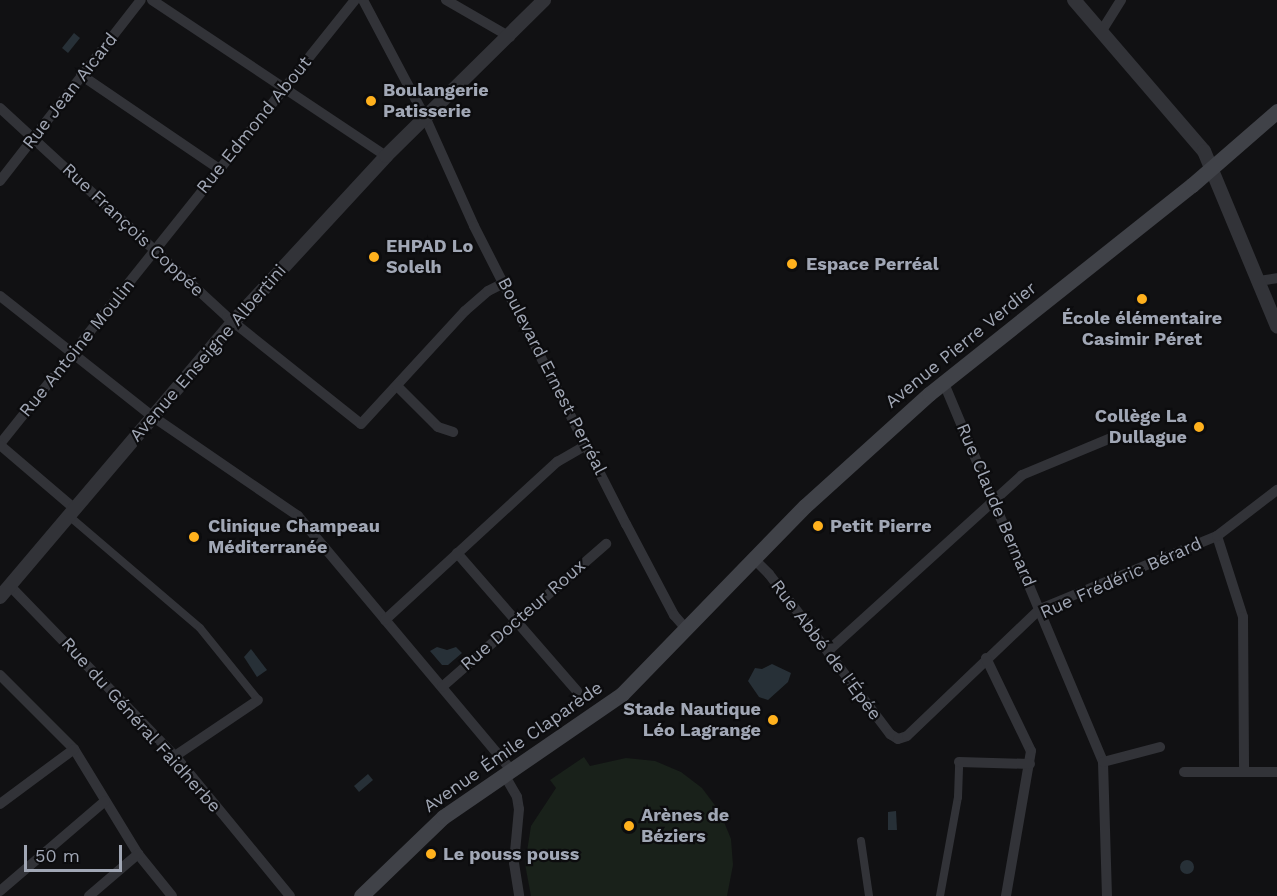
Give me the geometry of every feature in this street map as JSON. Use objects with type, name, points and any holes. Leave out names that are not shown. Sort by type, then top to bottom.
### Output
[{"type":"main road","name":"Avenue Pierre Verdier","points":[[686,629],[805,506],[943,381],[1274,118]]},
{"type":"main road","name":"Avenue Émile Claparède","points":[[361,896],[430,828],[622,694],[686,629]]},
{"type":"street","name":"Rue Jean Aicard","points":[[0,182],[141,0]]},
{"type":"street","points":[[152,0],[386,156]]},
{"type":"street","name":"Rue Edmond About","points":[[154,251],[218,168],[355,0]]},
{"type":"street","name":"Boulevard Ernest Perréal","points":[[363,0],[426,119],[474,226],[506,282],[674,615],[686,629]]},
{"type":"street","points":[[446,0],[510,37]]},
{"type":"street","name":"Avenue Enseigne Albertini","points":[[0,597],[232,322],[386,156],[510,37],[544,0]]},
{"type":"street","points":[[1074,0],[1204,151],[1277,326]]},
{"type":"street","points":[[1101,32],[1121,0]]},
{"type":"street","points":[[81,75],[218,168]]},
{"type":"street","name":"Rue François Coppée","points":[[0,108],[232,322],[361,424],[397,386]]},
{"type":"street","name":"Rue Antoine Moulin","points":[[0,445],[154,251]]},
{"type":"street","points":[[1259,281],[1277,278]]},
{"type":"street","points":[[453,432],[438,427],[397,386],[465,311],[488,291],[506,282]]},
{"type":"street","points":[[0,296],[152,416],[298,516],[442,687],[508,773],[519,809],[514,863],[519,896]]},
{"type":"street","name":"Rue Claude Bernard","points":[[943,381],[1103,762],[1107,896]]},
{"type":"street","points":[[828,651],[1022,475],[1111,438]]},
{"type":"street","points":[[0,445],[200,628],[258,700],[175,756]]},
{"type":"street","points":[[385,620],[563,458],[587,445]]},
{"type":"street","name":"Rue Frédéric Bérard","points":[[898,739],[907,736],[986,658],[1040,609],[1217,536],[1275,493]]},
{"type":"street","points":[[1217,536],[1243,616],[1244,772]]},
{"type":"street","name":"Rue Docteur Roux","points":[[442,687],[606,544]]},
{"type":"street","points":[[457,553],[577,691]]},
{"type":"street","name":"Rue Abbé de l'Épée","points":[[754,559],[828,651],[890,734],[898,739]]},
{"type":"street","name":"Rue du Général Faidherbe","points":[[10,586],[175,756],[290,896]]},
{"type":"street","points":[[986,658],[1031,751],[1006,896]]},
{"type":"street","points":[[0,675],[74,750],[138,854],[172,896]]},
{"type":"street","points":[[1103,762],[1160,747]]},
{"type":"street","points":[[0,804],[74,750]]},
{"type":"street","points":[[939,896],[958,796],[959,762],[1030,764]]},
{"type":"street","points":[[1184,772],[1277,772]]},
{"type":"street","points":[[1,894],[105,801]]},
{"type":"street","points":[[861,841],[869,896]]},
{"type":"street","points":[[89,896],[138,854]]},
{"type":"shaded area","points":[[74,33],[80,38],[68,53],[62,48]]},
{"type":"shaded area","points":[[437,647],[447,650],[456,647],[462,653],[448,665],[442,665],[430,651]]},
{"type":"shaded area","points":[[251,649],[267,670],[257,677],[244,657]]},
{"type":"shaded area","points":[[772,664],[791,673],[788,682],[768,700],[759,697],[748,681],[755,668],[762,669]]},
{"type":"shaded area","name":"Arènes de Béziers","points":[[584,757],[590,766],[626,758],[655,761],[681,772],[702,788],[720,812],[731,839],[733,865],[727,896],[531,896],[525,864],[531,826],[556,788],[550,780]]},
{"type":"shaded area","points":[[368,774],[373,780],[359,792],[354,786]]},
{"type":"shaded area","points":[[896,811],[897,830],[888,830],[888,812]]},
{"type":"shaded area","points":[[1187,860],[1192,862],[1194,867],[1192,872],[1187,874],[1182,872],[1180,867],[1182,862]]},
{"type":"place","name":"Boulangerie Patisserie","points":[[371,101]]},
{"type":"place","name":"EHPAD Lo Solelh","points":[[374,257]]},
{"type":"place","name":"Espace Perréal","points":[[792,264]]},
{"type":"place","name":"École élémentaire Casimir Péret","points":[[1142,299]]},
{"type":"place","name":"Collège La Dullague","points":[[1199,427]]},
{"type":"place","name":"Petit Pierre","points":[[818,526]]},
{"type":"place","name":"Clinique Champeau Méditerranée","points":[[194,537]]},
{"type":"place","name":"Stade Nautique Léo Lagrange","points":[[773,720]]},
{"type":"place","name":"Arènes de Béziers","points":[[629,826]]},
{"type":"place","name":"Le pouss pouss","points":[[431,854]]}]
